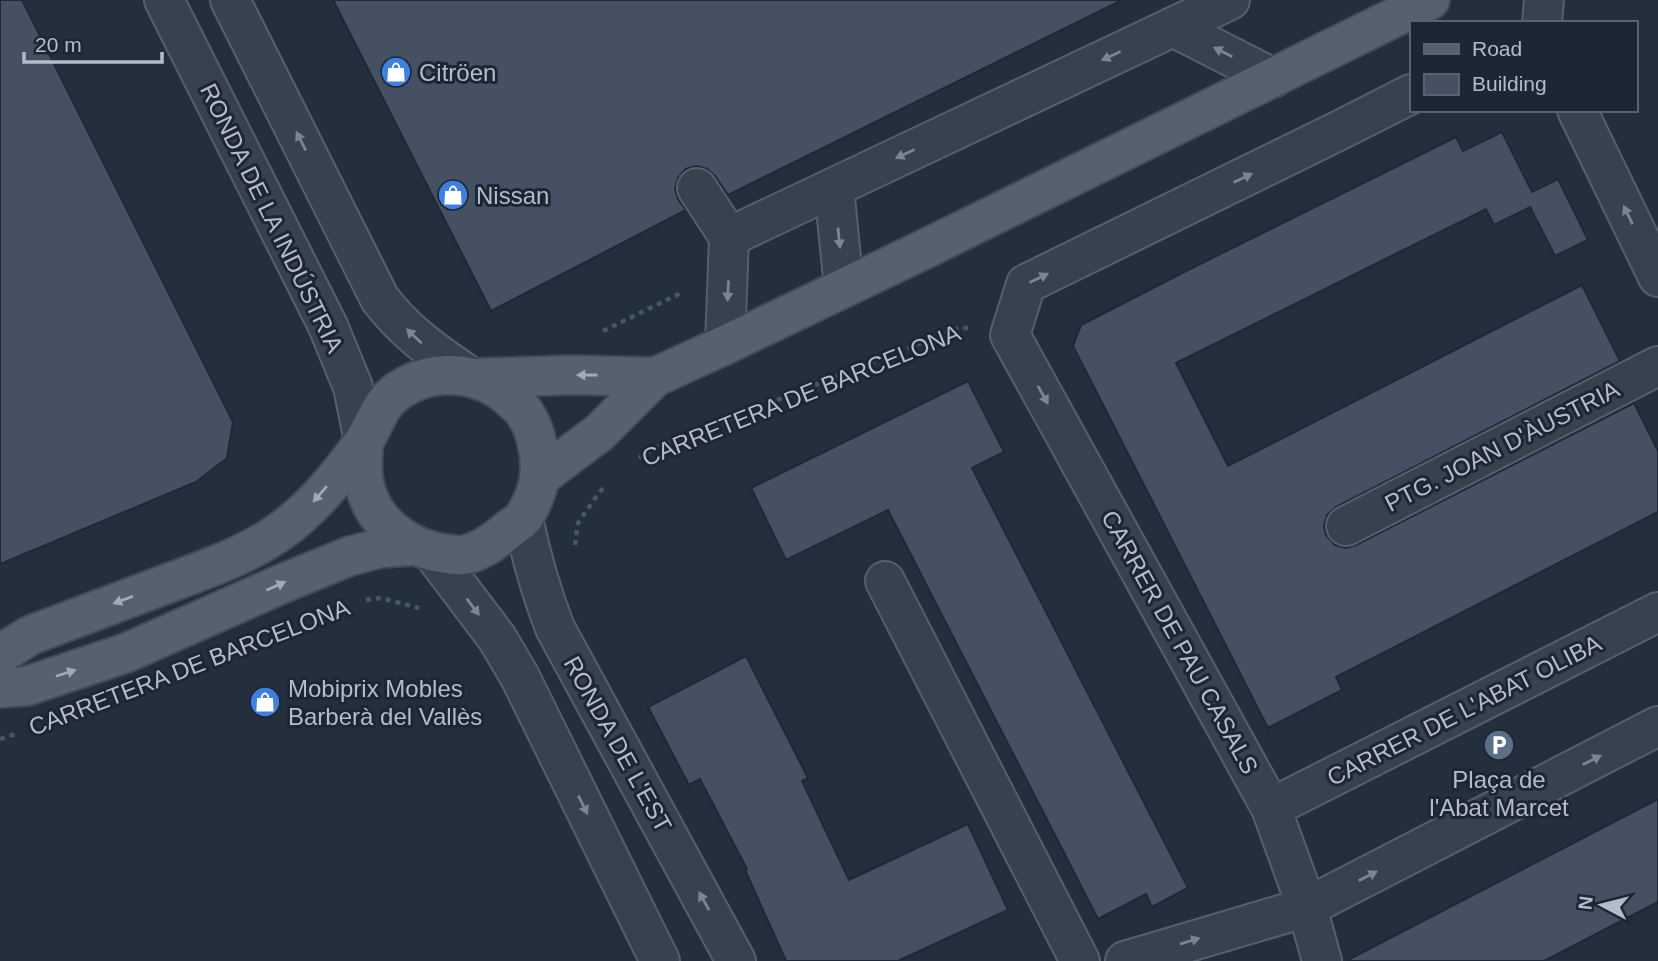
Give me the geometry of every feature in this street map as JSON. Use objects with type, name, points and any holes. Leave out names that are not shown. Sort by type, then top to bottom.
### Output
[{"type":"main road","name":"CARRETERA DE BARCELONA","points":[[539,478],[600,432],[655,377],[844,288],[1430,0]]},
{"type":"main road","points":[[0,654],[31,635],[239,556],[276,534],[307,510],[364,441],[379,410],[391,397],[420,379],[436,375],[472,377],[505,393],[524,412],[538,443],[539,478],[532,500],[523,518],[489,545],[462,555],[423,549],[381,548],[350,556],[126,653],[27,686],[0,688]]},
{"type":"main road","name":"CARRETERA DE BARCELONA","points":[[472,377],[655,377]]},
{"type":"main road","points":[[364,441],[362,470],[368,498],[378,517],[396,533],[423,549]]},
{"type":"street","name":"RONDA DE LA INDÚSTRIA","points":[[164,0],[338,348],[353,387],[364,441]]},
{"type":"street","points":[[230,0],[380,299],[394,318],[425,346],[472,377]]},
{"type":"street","points":[[729,237],[1230,0]]},
{"type":"street","points":[[1542,21],[1544,0]]},
{"type":"street","points":[[1173,27],[1273,78]]},
{"type":"street","points":[[1010,335],[1026,284],[1410,95]]},
{"type":"street","points":[[1578,112],[1658,277]]},
{"type":"street","points":[[698,188],[729,237],[725,345]]},
{"type":"street","points":[[834,188],[844,288]]},
{"type":"street","name":"CARRER DE PAU CASALS","points":[[1010,335],[1271,808],[1307,907],[1322,961]]},
{"type":"street","name":"PTG. JOAN D'ÀUSTRIA","points":[[1346,526],[1658,366]]},
{"type":"street","name":"RONDA DE L'EST","points":[[523,518],[541,591],[555,628],[736,961]]},
{"type":"street","points":[[423,549],[497,638],[520,677],[660,961]]},
{"type":"street","points":[[885,581],[1080,961]]},
{"type":"street","name":"CARRER DE L'ABAT OLIBA","points":[[1271,808],[1658,612]]},
{"type":"street","points":[[1125,961],[1307,907],[1658,726]]},
{"type":"path","points":[[600,332],[690,289]]},
{"type":"path","name":"CARRETERA DE BARCELONA","points":[[636,459],[652,450],[959,328],[984,327],[1010,335]]},
{"type":"path","name":"CARRETERA DE BARCELONA","points":[[575,547],[578,523],[613,477]]},
{"type":"path","name":"CARRETERA DE BARCELONA","points":[[357,601],[381,598],[422,608]]},
{"type":"path","name":"CARRETERA DE BARCELONA","points":[[0,739],[25,730]]},
{"type":"building","points":[[0,0],[22,0],[233,422],[227,458],[196,482],[0,564]]},
{"type":"building","points":[[333,0],[1122,0],[728,195],[707,169],[696,166],[686,169],[678,178],[675,189],[686,210],[491,311]]},
{"type":"building","points":[[1502,132],[1532,192],[1558,179],[1588,240],[1555,256],[1530,207],[1494,225],[1486,209],[1176,363],[1228,466],[1582,285],[1620,361],[1336,507],[1327,515],[1324,526],[1326,535],[1335,545],[1346,548],[1356,545],[1634,403],[1658,451],[1658,512],[1336,677],[1342,690],[1268,728],[1073,346],[1081,325],[1456,137],[1463,151]]},
{"type":"building","points":[[968,381],[1004,452],[972,468],[1188,888],[1152,907],[1146,894],[1098,919],[888,510],[786,560],[751,488]]},
{"type":"building","points":[[746,656],[808,778],[802,781],[849,880],[968,824],[1008,910],[898,961],[786,961],[745,870],[747,869],[700,779],[689,785],[648,707]]},
{"type":"building","points":[[1658,799],[1658,902],[1544,961],[1346,961]]},
{"type":"place","name":"Citröen","points":[[396,72]]},
{"type":"place","name":"Nissan","points":[[453,195]]},
{"type":"place","name":"Mobiprix Mobles Barberà del Vallès","points":[[265,702]]},
{"type":"place","name":"Plaça de l'Abat Marcet","points":[[1499,745]]}]
